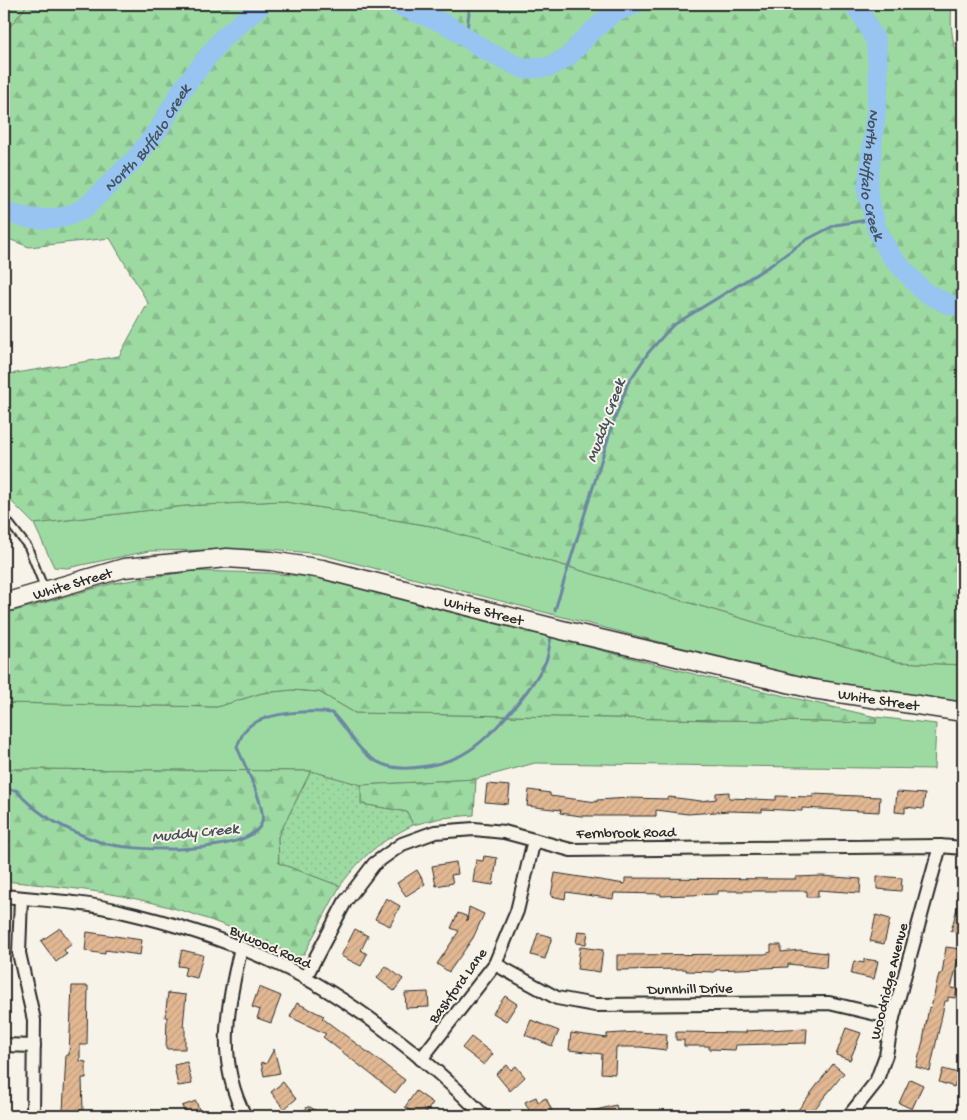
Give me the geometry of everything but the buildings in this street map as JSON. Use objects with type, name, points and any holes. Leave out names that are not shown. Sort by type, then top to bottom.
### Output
[{"type":"street","name":"White Street","points":[[4,603],[124,568],[227,558],[271,561],[322,569],[562,630],[813,689],[963,712]]},
{"type":"street","name":"Fernbrook Road","points":[[305,978],[345,902],[374,864],[402,844],[435,832],[474,829],[504,832],[571,850],[940,846],[963,848]]},
{"type":"street","name":"Bashford Lane","points":[[421,1059],[495,964],[518,911],[534,840]]},
{"type":"street","name":"Woodridge Avenue","points":[[849,1116],[876,1082],[886,1055],[893,1018],[940,846]]},
{"type":"street","name":"Bywood Road","points":[[4,896],[122,911],[241,948],[305,978],[333,994],[421,1059],[461,1093],[484,1116]]},
{"type":"street","points":[[21,898],[19,953],[34,1020],[33,1116]]},
{"type":"street","points":[[241,948],[230,996],[228,1068],[234,1094],[246,1116]]},
{"type":"street","name":"Dunnhill Drive","points":[[495,964],[557,998],[595,1005],[829,1003],[893,1018]]},
{"type":"street","points":[[4,1045],[34,1046]]},
{"type":"lane","points":[[4,516],[28,547],[45,591]]},
{"type":"green space","points":[[4,4],[28,4],[4,34]]},
{"type":"green space","points":[[28,4],[952,4],[952,35],[956,50],[963,63],[963,665],[899,662],[771,627],[431,526],[280,501],[185,506],[34,524],[4,494],[4,375],[119,356],[148,303],[110,238],[29,247],[4,237],[4,34]]},
{"type":"green space","points":[[280,501],[431,526],[771,627],[899,662],[963,665],[963,707],[834,687],[319,554],[271,549],[149,551],[67,568],[54,567],[34,524],[185,506]]},
{"type":"green space","points":[[192,571],[269,573],[318,578],[733,684],[876,717],[876,723],[355,713],[319,692],[292,690],[262,693],[217,707],[4,703],[4,614],[114,583]]},
{"type":"green space","points":[[292,690],[319,692],[355,713],[876,723],[876,717],[936,724],[934,769],[535,763],[476,779],[361,785],[311,771],[4,769],[4,703],[217,707],[262,693]]},
{"type":"green space","points":[[4,769],[311,771],[278,837],[279,863],[340,886],[304,954],[296,957],[262,941],[193,914],[139,899],[101,892],[4,881]]},
{"type":"green space","points":[[311,771],[361,785],[361,804],[407,812],[413,825],[372,850],[340,886],[279,863],[278,837]]},
{"type":"green space","points":[[476,779],[474,815],[441,818],[413,825],[407,812],[361,804],[361,785]]},
{"type":"waterway","name":"North Buffalo Creek","points":[[4,211],[24,217],[45,219],[65,216],[85,208],[137,157],[160,127],[181,91],[221,40],[262,4]]},
{"type":"waterway","name":"North Buffalo Creek","points":[[395,4],[448,25],[483,49],[524,69],[549,67],[568,57],[588,35],[613,13],[636,4]]},
{"type":"waterway","points":[[466,38],[470,4]]},
{"type":"waterway","name":"North Buffalo Creek","points":[[853,4],[862,15],[876,42],[879,84],[867,191],[877,230],[891,256],[924,292],[948,304],[963,307]]},
{"type":"waterway","name":"Muddy Creek","points":[[555,610],[611,429],[628,383],[648,353],[672,326],[771,265],[806,240],[835,225],[874,219]]},
{"type":"waterway","name":"Muddy Creek","points":[[4,790],[16,790],[34,808],[54,822],[100,842],[136,848],[161,849],[214,846],[236,841],[253,833],[262,822],[258,796],[237,747],[239,740],[252,724],[280,714],[332,713],[360,748],[373,760],[382,764],[392,767],[415,768],[451,760],[480,743],[512,710],[545,663],[551,637]]}]
